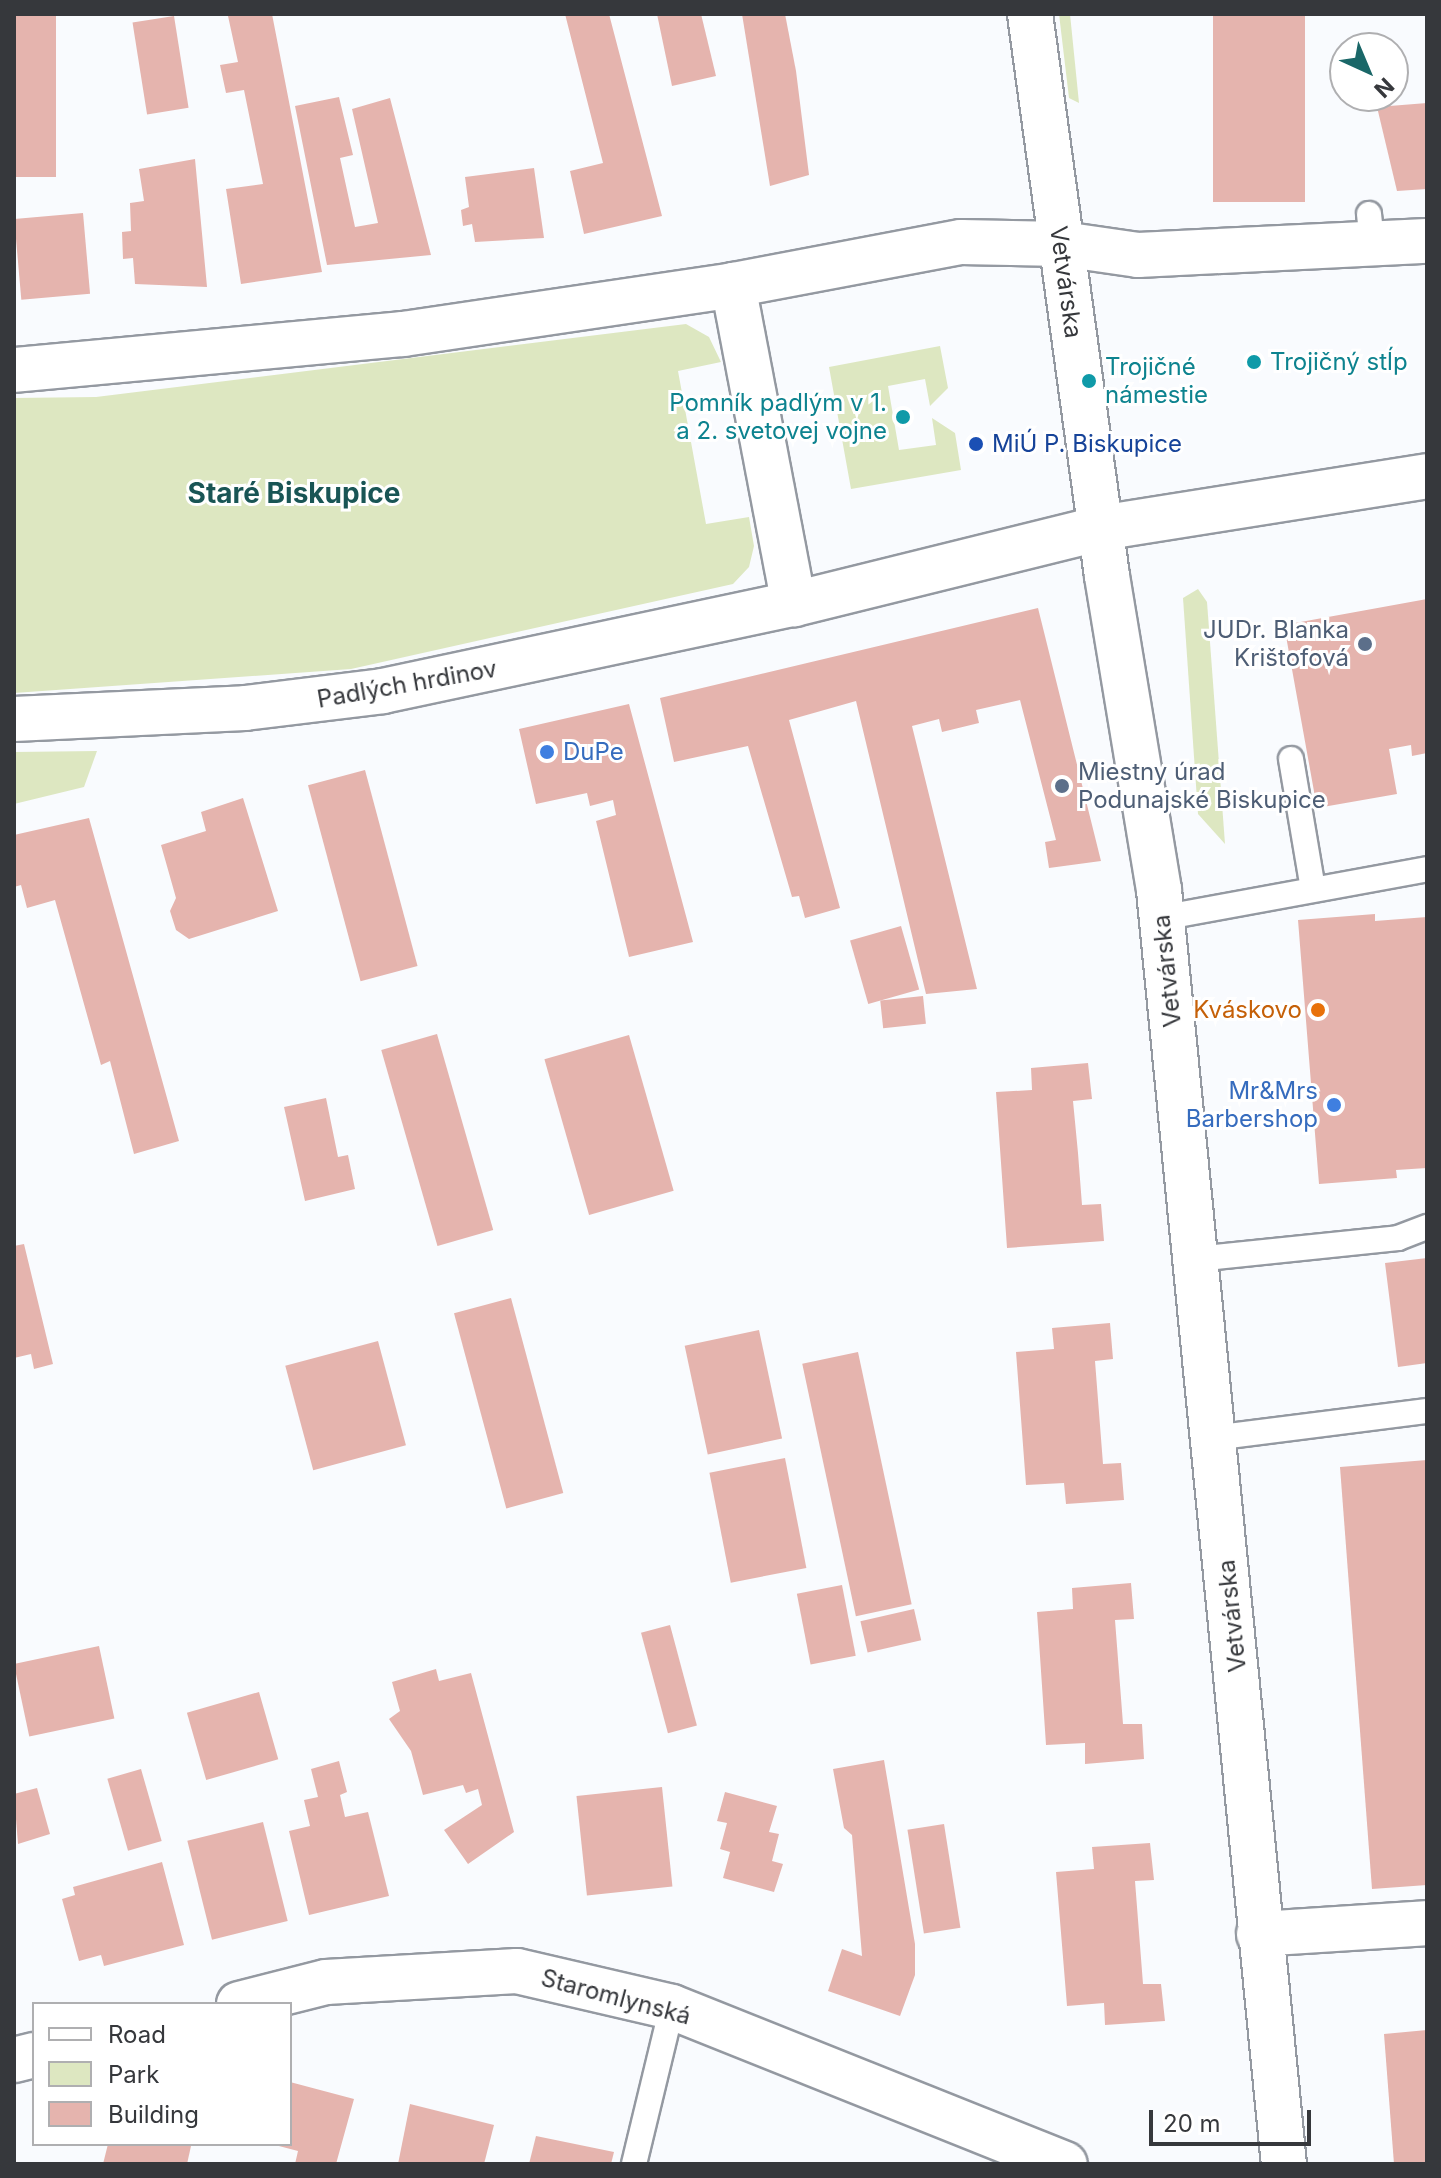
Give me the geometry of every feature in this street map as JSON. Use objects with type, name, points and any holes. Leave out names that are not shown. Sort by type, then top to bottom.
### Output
[{"type":"street","name":"Vetvárska","points":[[1030,14],[1100,528],[1161,918],[1284,2164]]},
{"type":"street","points":[[14,370],[403,334],[733,285],[961,242],[1062,244],[1138,255],[1370,228],[1427,241]]},
{"type":"street","points":[[733,285],[794,604],[1100,528],[1427,476]]},
{"type":"street","name":"Padlých hrdinov","points":[[14,719],[245,708],[383,691],[794,604]]},
{"type":"street","points":[[1259,1934],[1427,1923]]},
{"type":"street","name":"Staromlynská","points":[[247,2002],[326,1982],[517,1971],[672,2007],[1065,2164]]},
{"type":"lane","points":[[1291,759],[1313,889]]},
{"type":"lane","points":[[1161,918],[1427,869]]},
{"type":"lane","points":[[1196,1259],[1398,1238],[1427,1227]]},
{"type":"lane","points":[[1213,1438],[1427,1411]]},
{"type":"lane","points":[[634,2164],[672,2007]]},
{"type":"green space","points":[[1059,14],[1070,14],[1079,103],[1069,98]]},
{"type":"green space","points":[[686,324],[709,337],[721,362],[678,371],[706,524],[749,517],[754,546],[749,567],[733,584],[351,669],[14,693],[14,398],[96,397]]},
{"type":"green space","points":[[940,346],[948,388],[930,406],[925,379],[888,386],[899,450],[936,445],[932,418],[955,433],[961,470],[851,489],[829,367]]},
{"type":"green space","points":[[1198,589],[1207,602],[1225,844],[1198,814],[1183,598]]},
{"type":"green space","points":[[97,751],[84,787],[14,804],[14,752]]},
{"type":"building","points":[[14,14],[56,14],[56,177],[14,177]]},
{"type":"building","points":[[272,14],[322,272],[241,284],[226,189],[263,184],[244,90],[226,93],[220,65],[238,62],[228,16]]},
{"type":"building","points":[[565,14],[609,14],[662,216],[584,234],[570,171],[603,163]]},
{"type":"building","points":[[657,14],[701,14],[716,76],[672,86]]},
{"type":"building","points":[[742,14],[785,14],[796,71],[809,175],[770,186]]},
{"type":"building","points":[[1213,14],[1305,14],[1305,202],[1213,202]]},
{"type":"building","points":[[174,16],[189,108],[147,114],[133,23]]},
{"type":"building","points":[[339,97],[353,155],[340,158],[355,227],[378,223],[352,109],[390,98],[431,255],[327,265],[295,106]]},
{"type":"building","points":[[1427,103],[1427,189],[1397,191],[1378,112],[1409,112],[1409,104]]},
{"type":"building","points":[[195,159],[207,287],[135,284],[133,258],[123,259],[122,232],[131,231],[130,203],[144,201],[139,169]]},
{"type":"building","points":[[534,168],[544,238],[475,242],[472,224],[463,226],[461,210],[469,207],[465,177]]},
{"type":"building","points":[[83,213],[90,294],[21,300],[14,219]]},
{"type":"building","points":[[1427,599],[1427,753],[1412,756],[1411,745],[1389,749],[1397,794],[1317,808],[1284,625]]},
{"type":"building","points":[[1038,608],[1101,861],[1049,868],[1045,842],[1056,840],[1020,700],[976,710],[979,723],[942,732],[939,719],[912,726],[977,989],[926,994],[856,701],[789,720],[840,908],[805,918],[799,896],[792,897],[748,746],[674,762],[660,698]]},
{"type":"building","points":[[629,704],[693,942],[629,957],[596,821],[616,815],[613,800],[590,806],[587,793],[536,804],[519,729]]},
{"type":"building","points":[[365,770],[418,966],[361,981],[308,785]]},
{"type":"building","points":[[243,798],[278,911],[189,939],[176,930],[170,911],[176,898],[161,845],[206,831],[201,812]]},
{"type":"building","points":[[89,818],[179,1141],[134,1154],[110,1061],[101,1065],[55,900],[27,908],[21,885],[14,887],[14,835]]},
{"type":"building","points":[[1375,914],[1375,921],[1427,917],[1427,1168],[1396,1170],[1397,1178],[1319,1184],[1298,920]]},
{"type":"building","points":[[901,926],[919,989],[868,1004],[850,941]]},
{"type":"building","points":[[923,996],[926,1024],[883,1028],[880,1000]]},
{"type":"building","points":[[437,1034],[493,1230],[437,1246],[381,1050]]},
{"type":"building","points":[[629,1035],[674,1191],[589,1215],[544,1059]]},
{"type":"building","points":[[1088,1063],[1092,1099],[1073,1101],[1082,1205],[1101,1204],[1104,1241],[1007,1248],[996,1092],[1032,1090],[1031,1068]]},
{"type":"building","points":[[326,1098],[338,1157],[348,1155],[355,1189],[305,1201],[284,1107]]},
{"type":"building","points":[[24,1244],[53,1364],[34,1369],[31,1354],[14,1358],[14,1246]]},
{"type":"building","points":[[1427,1258],[1427,1363],[1398,1367],[1385,1263]]},
{"type":"building","points":[[511,1298],[563,1493],[506,1508],[454,1313]]},
{"type":"building","points":[[1110,1323],[1113,1359],[1095,1361],[1103,1464],[1121,1463],[1124,1500],[1066,1504],[1064,1483],[1026,1485],[1016,1352],[1054,1349],[1052,1328]]},
{"type":"building","points":[[759,1330],[782,1439],[708,1454],[685,1346]]},
{"type":"building","points":[[378,1341],[406,1445],[313,1470],[285,1366]]},
{"type":"building","points":[[858,1352],[912,1604],[856,1616],[802,1364]]},
{"type":"building","points":[[785,1458],[806,1568],[731,1583],[709,1473]]},
{"type":"building","points":[[1427,1460],[1427,1885],[1372,1889],[1340,1467]]},
{"type":"building","points":[[1131,1583],[1134,1619],[1115,1620],[1123,1724],[1142,1724],[1144,1759],[1085,1764],[1085,1743],[1046,1745],[1037,1612],[1073,1609],[1072,1588]]},
{"type":"building","points":[[842,1585],[856,1656],[811,1664],[797,1594]]},
{"type":"building","points":[[914,1609],[921,1640],[868,1653],[860,1621]]},
{"type":"building","points":[[670,1625],[697,1725],[668,1733],[641,1633]]},
{"type":"building","points":[[99,1646],[114,1718],[29,1736],[14,1664]]},
{"type":"building","points":[[436,1669],[439,1681],[471,1673],[514,1832],[468,1864],[444,1830],[482,1805],[478,1789],[466,1793],[463,1785],[423,1795],[411,1751],[389,1719],[400,1711],[392,1682]]},
{"type":"building","points":[[259,1692],[278,1759],[206,1780],[187,1713]]},
{"type":"building","points":[[884,1760],[915,1944],[915,1975],[900,2016],[828,1991],[842,1949],[862,1956],[852,1835],[844,1828],[833,1769]]},
{"type":"building","points":[[339,1761],[347,1792],[340,1795],[345,1817],[368,1812],[389,1896],[309,1915],[289,1831],[310,1826],[304,1800],[318,1797],[311,1769]]},
{"type":"building","points":[[141,1769],[162,1841],[128,1851],[107,1779]]},
{"type":"building","points":[[662,1787],[672,1886],[587,1895],[576,1796]]},
{"type":"building","points":[[37,1788],[50,1834],[18,1844],[14,1794]]},
{"type":"building","points":[[725,1792],[777,1806],[769,1832],[779,1834],[772,1861],[783,1864],[774,1892],[723,1878],[730,1852],[720,1849],[727,1823],[717,1821]]},
{"type":"building","points":[[263,1822],[288,1921],[212,1940],[187,1841]]},
{"type":"building","points":[[944,1824],[960,1928],[924,1933],[907,1830]]},
{"type":"building","points":[[1150,1843],[1154,1880],[1135,1881],[1143,1984],[1161,1984],[1165,2021],[1105,2025],[1104,2003],[1067,2006],[1056,1872],[1094,1869],[1092,1847]]},
{"type":"building","points":[[162,1862],[184,1945],[104,1966],[101,1955],[79,1961],[62,1899],[75,1895],[73,1887]]},
{"type":"building","points":[[1427,2030],[1427,2164],[1394,2164],[1384,2034]]},
{"type":"building","points":[[292,2083],[354,2099],[336,2164],[295,2164],[298,2151],[279,2146],[292,2146]]},
{"type":"building","points":[[410,2104],[494,2125],[484,2164],[398,2164]]},
{"type":"building","points":[[536,2136],[614,2152],[611,2164],[529,2164]]},
{"type":"building","points":[[108,2146],[191,2146],[187,2164],[103,2164]]},
{"type":"place","name":"Trojičný stĺp","points":[[1254,362]]},
{"type":"place","name":"Trojičné námestie","points":[[1089,381]]},
{"type":"place","name":"Pomník padlým v 1. a 2. svetovej vojne","points":[[903,417]]},
{"type":"place","name":"MiÚ P. Biskupice","points":[[976,444]]},
{"type":"place","name":"JUDr. Blanka Krištofová","points":[[1365,644]]},
{"type":"place","name":"DuPe","points":[[547,752]]},
{"type":"place","name":"Miestny úrad Podunajské Biskupice","points":[[1062,786]]},
{"type":"place","name":"Kváskovo","points":[[1318,1010]]},
{"type":"place","name":"Mr&Mrs Barbershop","points":[[1334,1105]]},
{"type":"district","name":"Staré Biskupice","points":[[294,493]]}]
